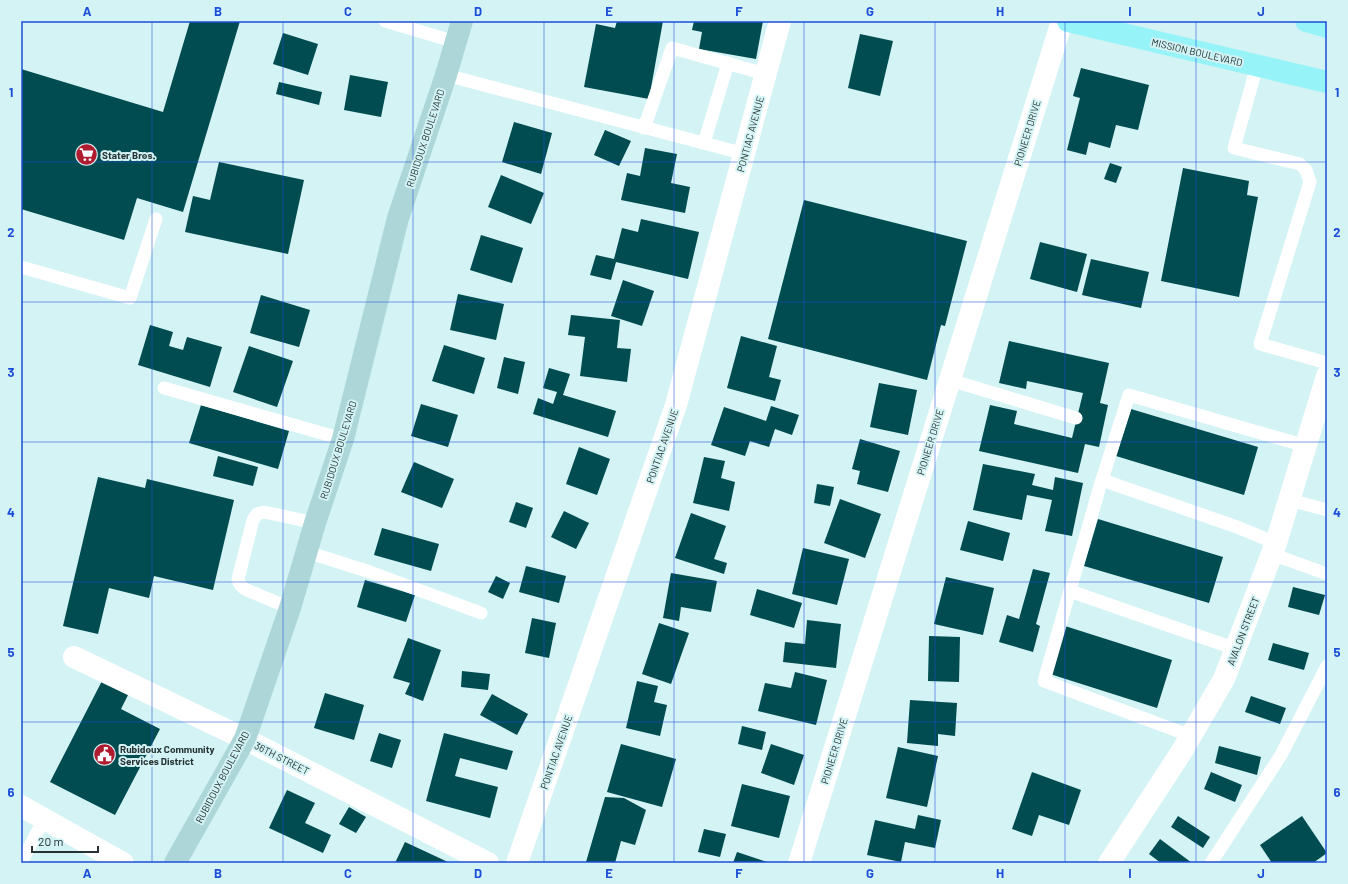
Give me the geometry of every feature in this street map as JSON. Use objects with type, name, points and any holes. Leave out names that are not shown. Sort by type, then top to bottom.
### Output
[{"type":"main road","name":"RUBIDOUX BOULEVARD","points":[[175,863],[245,739],[290,608],[343,439],[398,218],[446,75],[462,21]]},
{"type":"main road","name":"MISSION BOULEVARD","points":[[1068,21],[1327,82]]},
{"type":"main road","points":[[1306,21],[1327,27]]},
{"type":"street","name":"PONTIAC AVENUE","points":[[518,863],[676,405],[780,21]]},
{"type":"street","name":"PIONEER DRIVE","points":[[799,863],[1062,21]]},
{"type":"street","name":"AVALON STREET","points":[[1109,863],[1191,736],[1224,678],[1274,548],[1327,376]]},
{"type":"street","name":"36TH STREET","points":[[74,657],[245,739],[488,863]]},
{"type":"street","points":[[21,806],[124,863]]},
{"type":"lane","points":[[385,21],[456,42]]},
{"type":"lane","points":[[644,128],[672,48],[766,74]]},
{"type":"lane","points":[[704,143],[728,63]]},
{"type":"lane","points":[[1257,66],[1234,148],[1300,164],[1306,170],[1310,182],[1260,344],[1327,363]]},
{"type":"lane","points":[[446,75],[745,154]]},
{"type":"lane","points":[[21,267],[130,298],[156,219]]},
{"type":"lane","points":[[950,380],[1076,418]]},
{"type":"lane","points":[[164,388],[343,439]]},
{"type":"lane","points":[[1191,736],[1044,680],[1102,480],[1129,396],[1306,446]]},
{"type":"lane","points":[[1102,480],[1237,527],[1274,548],[1327,574]]},
{"type":"lane","points":[[1290,500],[1327,510]]},
{"type":"lane","points":[[290,608],[242,588],[239,583],[238,578],[253,520],[257,514],[264,512],[316,523]]},
{"type":"lane","points":[[307,552],[370,572],[481,613]]},
{"type":"lane","points":[[1070,591],[1236,649]]},
{"type":"lane","points":[[1211,863],[1281,755],[1327,666]]},
{"type":"lane","points":[[21,863],[44,819]]},
{"type":"building","name":"Stater Bros.","points":[[190,21],[240,21],[183,212],[137,198],[124,240],[21,209],[21,69],[163,112]]},
{"type":"building","points":[[617,21],[663,21],[649,99],[584,87],[596,24],[615,28]]},
{"type":"building","points":[[694,21],[763,21],[756,59],[699,49],[702,32],[692,30]]},
{"type":"building","points":[[283,33],[318,44],[308,75],[273,64]]},
{"type":"building","points":[[860,34],[893,41],[880,96],[848,88]]},
{"type":"building","points":[[1081,68],[1149,85],[1138,130],[1116,125],[1110,148],[1089,142],[1086,155],[1067,150],[1080,98],[1073,96]]},
{"type":"building","points":[[350,75],[388,82],[381,117],[344,110]]},
{"type":"building","points":[[279,82],[322,92],[319,105],[276,94]]},
{"type":"building","points":[[514,122],[552,133],[541,174],[502,162]]},
{"type":"building","points":[[605,130],[631,141],[619,166],[594,155]]},
{"type":"building","points":[[645,148],[677,154],[671,183],[690,187],[685,213],[621,200],[627,173],[640,176]]},
{"type":"building","points":[[219,162],[304,180],[288,254],[185,232],[193,196],[210,200]]},
{"type":"building","points":[[1110,163],[1122,167],[1116,183],[1104,179]]},
{"type":"building","points":[[1183,168],[1249,181],[1247,195],[1258,197],[1239,297],[1161,281]]},
{"type":"building","points":[[501,175],[544,193],[531,224],[488,207]]},
{"type":"building","points":[[804,200],[967,241],[945,326],[941,325],[927,380],[768,339]]},
{"type":"building","points":[[641,219],[699,232],[688,279],[616,262],[611,280],[590,275],[596,255],[614,259],[622,228],[638,232]]},
{"type":"building","points":[[481,235],[523,248],[512,283],[470,270]]},
{"type":"building","points":[[1040,242],[1087,254],[1077,292],[1030,279]]},
{"type":"building","points":[[1091,259],[1149,272],[1141,308],[1082,295]]},
{"type":"building","points":[[623,280],[654,291],[642,326],[611,316]]},
{"type":"building","points":[[458,294],[504,304],[496,340],[450,330]]},
{"type":"building","points":[[261,295],[310,310],[299,347],[250,333]]},
{"type":"building","points":[[571,315],[620,320],[617,348],[631,349],[627,382],[580,376],[585,337],[568,335]]},
{"type":"building","points":[[150,325],[173,332],[169,346],[183,350],[187,337],[222,347],[210,387],[138,365]]},
{"type":"building","points":[[741,336],[777,346],[769,377],[781,380],[775,401],[727,388]]},
{"type":"building","points":[[1009,341],[1109,363],[1100,403],[1108,405],[1099,447],[1085,444],[1078,473],[979,451],[990,405],[1017,411],[1014,424],[1072,438],[1083,393],[1027,381],[1026,389],[999,383]]},
{"type":"building","points":[[444,345],[485,358],[474,394],[432,381]]},
{"type":"building","points":[[249,346],[293,361],[277,407],[233,392]]},
{"type":"building","points":[[504,357],[525,362],[518,394],[497,388]]},
{"type":"building","points":[[549,368],[570,374],[563,395],[616,411],[608,437],[533,414],[538,398],[553,404],[557,392],[543,388]]},
{"type":"building","points":[[879,383],[917,390],[908,435],[870,427]]},
{"type":"building","points":[[421,404],[458,415],[448,447],[411,436]]},
{"type":"building","points":[[201,405],[289,431],[278,469],[189,443]]},
{"type":"building","points":[[771,406],[799,415],[792,435],[775,429],[769,447],[750,441],[745,456],[711,445],[724,407],[766,421]]},
{"type":"building","points":[[1131,409],[1258,447],[1244,495],[1116,456]]},
{"type":"building","points":[[860,439],[900,451],[888,492],[857,484],[860,471],[852,469]]},
{"type":"building","points":[[579,447],[610,459],[597,495],[566,484]]},
{"type":"building","points":[[218,456],[258,467],[253,486],[213,476]]},
{"type":"building","points":[[704,457],[725,461],[721,478],[735,482],[729,511],[693,503]]},
{"type":"building","points":[[414,462],[454,479],[442,508],[401,492]]},
{"type":"building","points":[[983,464],[1035,474],[1032,485],[1053,490],[1055,477],[1083,483],[1072,536],[1045,531],[1052,500],[1027,495],[1022,520],[973,510]]},
{"type":"building","points":[[98,477],[145,488],[147,479],[234,500],[213,590],[154,576],[149,598],[109,588],[98,634],[63,626]]},
{"type":"building","points":[[817,484],[834,487],[830,506],[814,503]]},
{"type":"building","points":[[840,499],[881,514],[865,558],[824,543]]},
{"type":"building","points":[[516,502],[533,508],[526,528],[509,522]]},
{"type":"building","points":[[564,511],[589,523],[576,549],[551,537]]},
{"type":"building","points":[[691,513],[726,526],[714,559],[727,563],[724,574],[675,558]]},
{"type":"building","points":[[1098,519],[1223,557],[1209,603],[1084,566]]},
{"type":"building","points":[[968,521],[1010,533],[1003,561],[960,550]]},
{"type":"building","points":[[382,528],[439,544],[431,571],[374,555]]},
{"type":"building","points":[[803,548],[849,559],[837,605],[792,594]]},
{"type":"building","points":[[526,566],[566,576],[559,603],[519,592]]},
{"type":"building","points":[[1033,569],[1050,573],[1036,624],[1040,626],[1033,652],[999,642],[1007,615],[1019,619]]},
{"type":"building","points":[[671,573],[717,581],[711,612],[681,607],[679,621],[663,618]]},
{"type":"building","points":[[496,576],[510,583],[503,599],[488,592]]},
{"type":"building","points":[[946,577],[994,588],[983,635],[934,624]]},
{"type":"building","points":[[365,580],[415,595],[406,622],[357,607]]},
{"type":"building","points":[[1293,587],[1325,595],[1319,615],[1288,607]]},
{"type":"building","points":[[757,589],[802,603],[794,628],[750,615]]},
{"type":"building","points":[[532,618],[556,623],[549,658],[525,653]]},
{"type":"building","points":[[807,620],[841,624],[836,668],[783,662],[785,642],[805,644]]},
{"type":"building","points":[[659,623],[689,633],[671,684],[642,674]]},
{"type":"building","points":[[1065,626],[1172,660],[1157,708],[1050,674]]},
{"type":"building","points":[[929,636],[960,637],[959,682],[928,681]]},
{"type":"building","points":[[408,638],[441,650],[423,701],[405,694],[410,683],[393,678]]},
{"type":"building","points":[[1273,643],[1309,653],[1304,670],[1268,660]]},
{"type":"building","points":[[462,671],[490,674],[488,690],[461,687]]},
{"type":"building","points":[[795,672],[827,680],[816,725],[758,711],[765,683],[791,688]]},
{"type":"building","name":"Rubidoux Community Services District","points":[[103,679],[129,693],[121,709],[160,729],[115,815],[50,782]]},
{"type":"building","points":[[637,681],[658,686],[654,702],[667,705],[660,736],[626,728]]},
{"type":"building","points":[[325,693],[364,705],[354,740],[314,728]]},
{"type":"building","points":[[492,694],[528,714],[517,735],[480,715]]},
{"type":"building","points":[[1251,696],[1286,708],[1280,724],[1245,712]]},
{"type":"building","points":[[910,700],[957,703],[955,736],[938,734],[938,746],[907,743]]},
{"type":"building","points":[[742,726],[766,732],[762,750],[738,744]]},
{"type":"building","points":[[379,733],[401,740],[392,768],[370,761]]},
{"type":"building","points":[[444,733],[513,751],[507,770],[460,758],[455,776],[498,787],[490,818],[426,801]]},
{"type":"building","points":[[621,744],[676,759],[662,807],[607,792]]},
{"type":"building","points":[[771,744],[804,755],[794,785],[761,773]]},
{"type":"building","points":[[1219,746],[1261,757],[1257,775],[1215,763]]},
{"type":"building","points":[[898,747],[938,756],[927,807],[886,798]]},
{"type":"building","points":[[1032,772],[1081,790],[1069,825],[1039,815],[1032,836],[1012,829]]},
{"type":"building","points":[[1211,772],[1242,785],[1235,802],[1204,789]]},
{"type":"building","points":[[742,784],[790,796],[779,838],[731,826]]},
{"type":"building","points":[[287,790],[315,803],[305,823],[331,835],[323,853],[269,828]]},
{"type":"building","points":[[605,797],[624,798],[646,810],[635,845],[621,841],[615,863],[586,862]]},
{"type":"building","points":[[349,807],[366,817],[356,833],[339,824]]},
{"type":"building","points":[[918,815],[941,820],[935,848],[905,842],[901,862],[867,855],[875,820],[915,829]]},
{"type":"building","points":[[1178,816],[1210,837],[1203,848],[1171,827]]},
{"type":"building","points":[[1302,816],[1327,853],[1313,863],[1272,863],[1260,845]]},
{"type":"building","points":[[704,829],[726,834],[720,857],[698,852]]},
{"type":"building","points":[[1160,839],[1192,863],[1161,863],[1149,854]]},
{"type":"building","points":[[405,842],[450,863],[395,863]]},
{"type":"building","points":[[737,852],[770,863],[733,863]]},
{"type":"place","name":"Stater Bros.","points":[[86,155]]},
{"type":"place","name":"Rubidoux Community Services District","points":[[105,755]]}]
